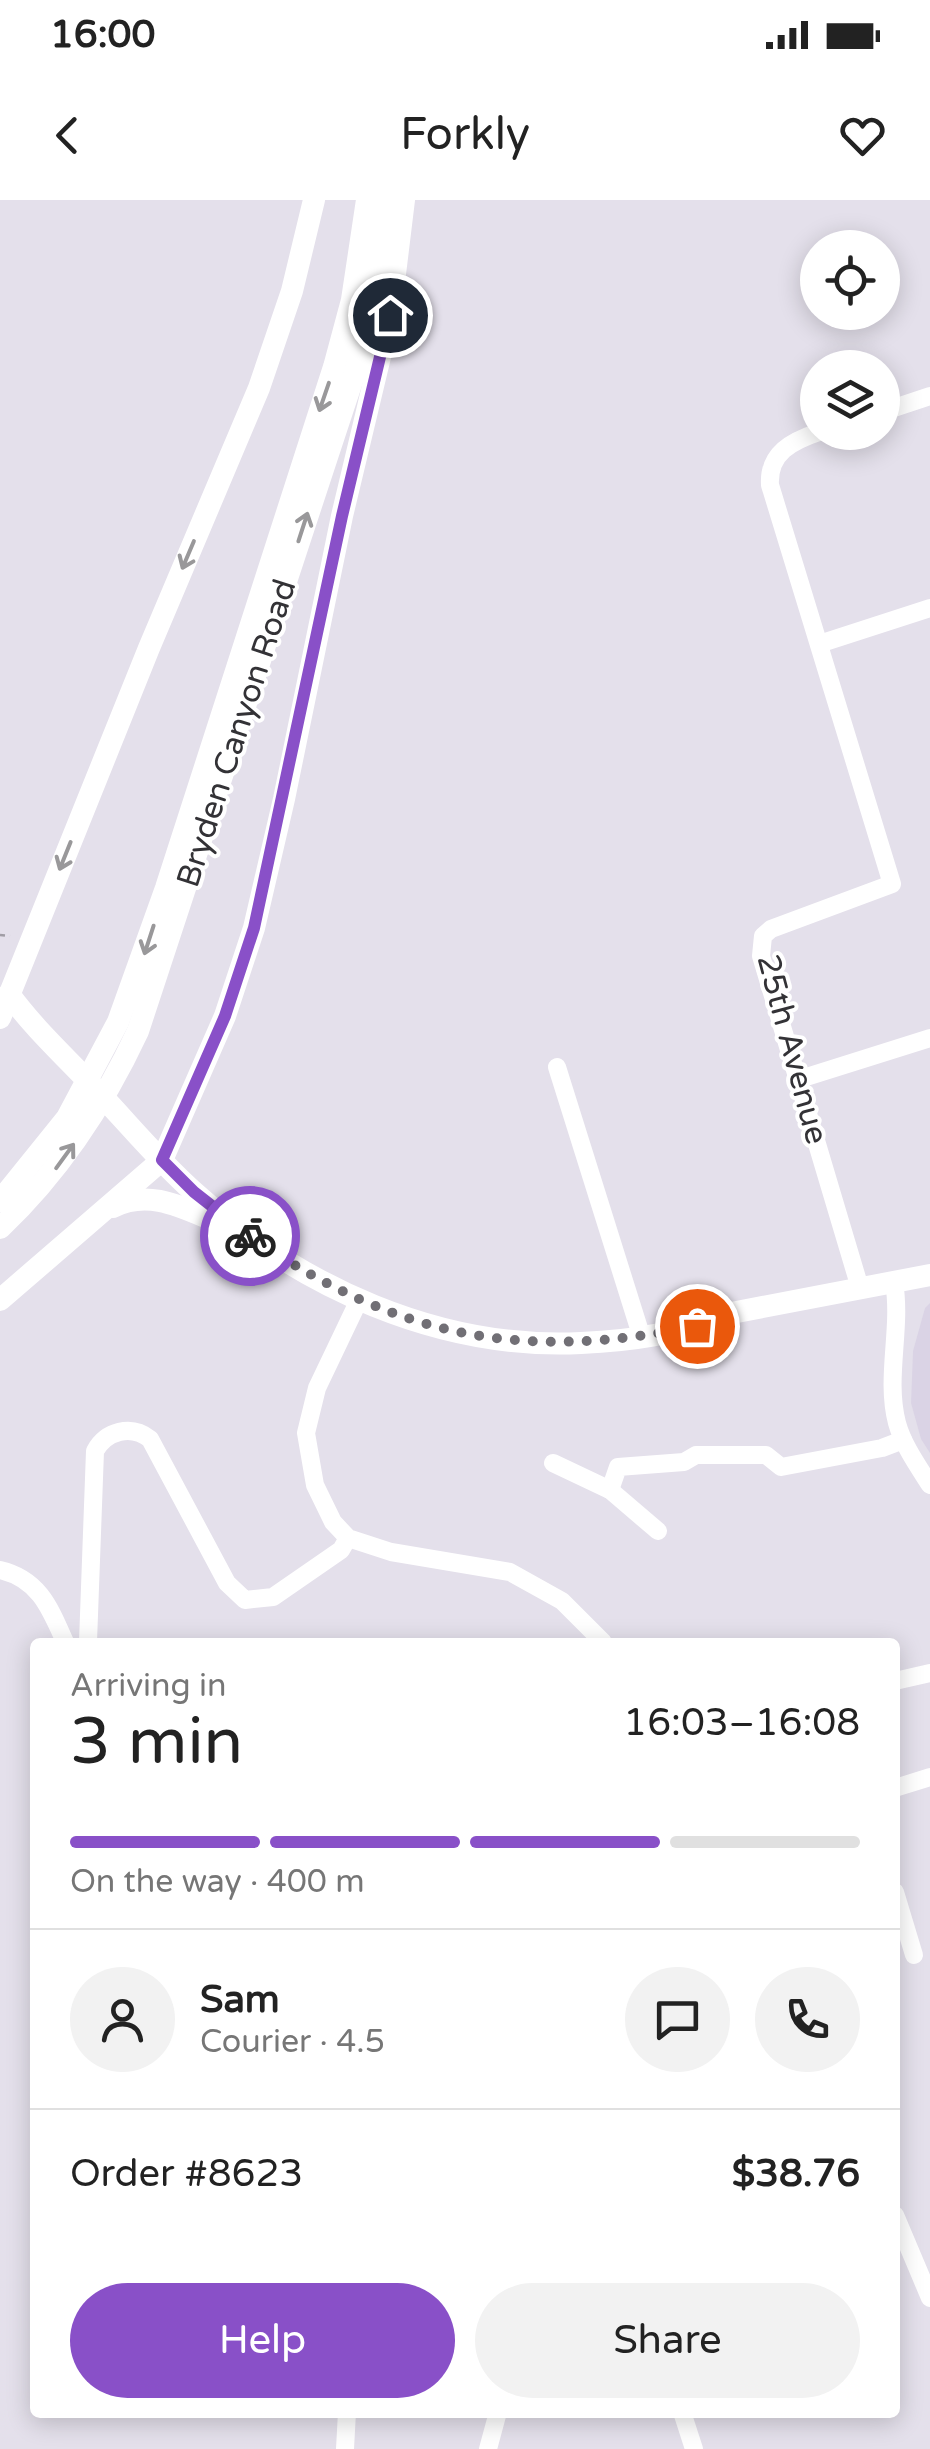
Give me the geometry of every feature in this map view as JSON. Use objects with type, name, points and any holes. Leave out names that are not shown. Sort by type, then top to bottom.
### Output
[{"type":"main road","points":[[0,1018],[5,987],[259,388],[292,291],[314,200]]},
{"type":"main road","name":"Bryden Canyon Road","points":[[0,1201],[30,1167],[83,1092],[112,1036],[141,963],[334,367],[352,300],[367,200]]},
{"type":"main road","name":"Bryden Canyon Road","points":[[0,1228],[47,1181],[83,1132],[138,1031],[354,375],[372,306],[388,200]]},
{"type":"main road","points":[[0,1300],[162,1160],[225,1016],[254,928],[342,516],[390,315],[404,200]]},
{"type":"main road","points":[[5,987],[194,1192],[244,1232],[317,1279],[418,1323],[501,1340],[569,1344],[642,1338],[697,1326],[721,1315],[930,1275]]},
{"type":"main road","points":[[101,1213],[125,1201],[158,1199],[244,1232]]},
{"type":"street","points":[[900,406],[930,396]]},
{"type":"street","name":"25th Avenue","points":[[800,439],[779,452],[770,474],[773,500],[892,884],[771,929],[764,936],[761,956],[860,1288]]},
{"type":"street","points":[[819,644],[930,608]]},
{"type":"street","points":[[800,1079],[930,1038]]},
{"type":"street","points":[[557,1067],[642,1338]]},
{"type":"street","points":[[894,1282],[898,1334],[892,1397],[903,1440],[930,1485]]},
{"type":"street","points":[[359,1300],[316,1388],[306,1433],[322,1505],[348,1538],[391,1552],[510,1572],[562,1602],[598,1638]]},
{"type":"street","points":[[88,1638],[94,1451],[111,1435],[134,1431],[150,1439],[228,1583],[245,1600],[273,1597],[342,1550],[348,1538]]},
{"type":"street","points":[[610,1490],[618,1466],[684,1462],[696,1455],[766,1455],[781,1466],[882,1448],[903,1440]]},
{"type":"street","points":[[554,1463],[610,1490],[658,1530]]},
{"type":"street","points":[[0,1570],[20,1575],[44,1597],[63,1638]]},
{"type":"street","points":[[900,1680],[930,1673]]},
{"type":"street","points":[[900,1786],[930,1777]]},
{"type":"street","points":[[900,1909],[914,1955]]},
{"type":"street","points":[[900,2228],[930,2298]]},
{"type":"street","points":[[344,2449],[347,2418]]},
{"type":"street","points":[[488,2449],[496,2418]]},
{"type":"street","points":[[684,2418],[694,2449]]},
{"type":"shaded area","points":[[930,1303],[930,1453],[921,1439],[911,1403],[913,1351],[925,1308]]},
{"type":"way so far","points":[[250,1236],[317,1279],[359,1300],[418,1323],[469,1336],[569,1344],[642,1338],[697,1326]]},
{"type":"route","points":[[250,1236],[194,1192],[162,1160],[225,1016],[254,928],[342,516],[390,315]]}]
